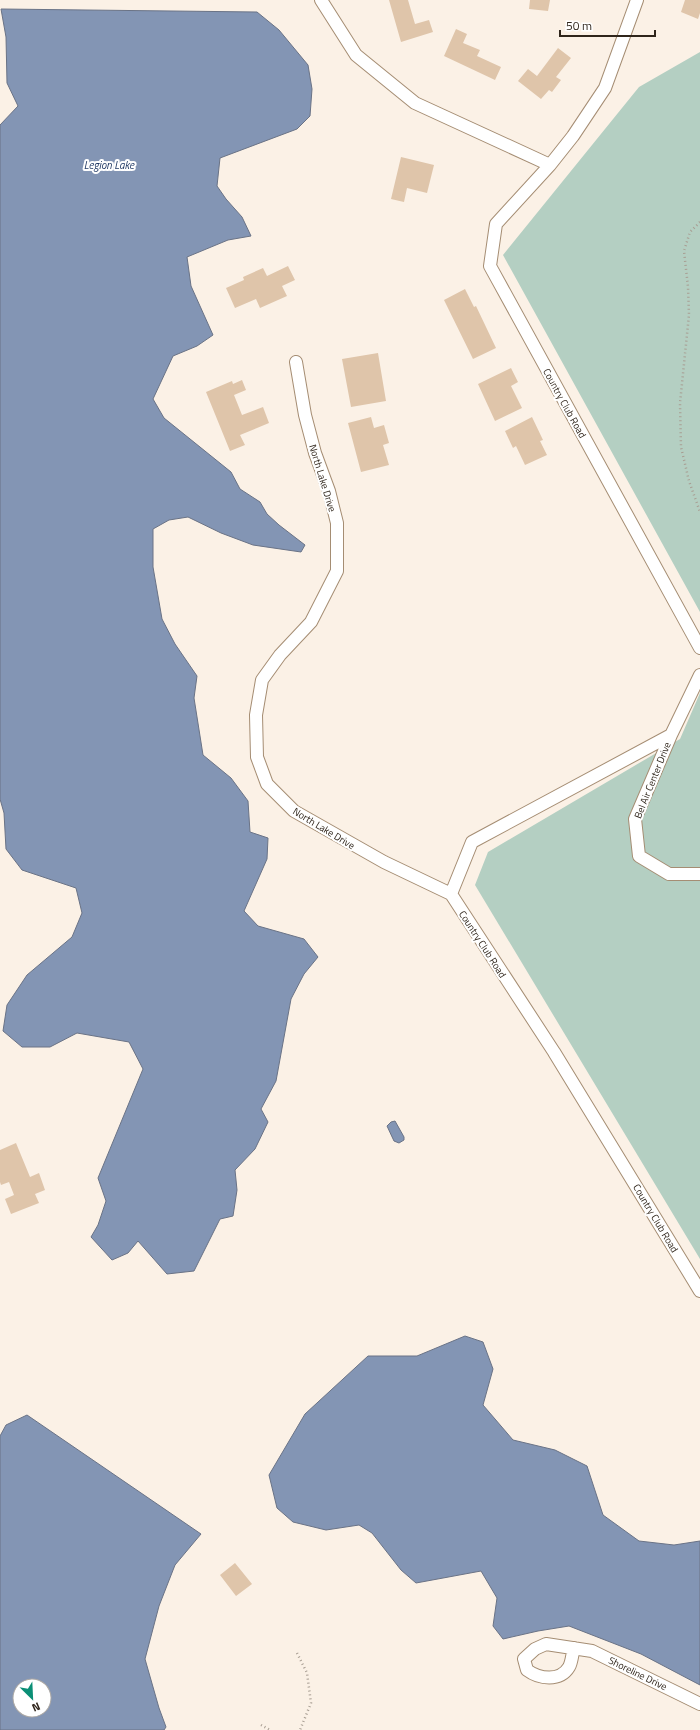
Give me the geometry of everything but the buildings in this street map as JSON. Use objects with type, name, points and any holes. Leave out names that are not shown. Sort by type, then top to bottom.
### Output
[{"type":"street","points":[[321,0],[356,55],[415,102],[550,165]]},
{"type":"street","name":"Country Club Road","points":[[637,0],[605,88],[573,136],[550,165],[496,224],[490,266],[700,648]]},
{"type":"street","name":"North Lake Drive","points":[[296,362],[305,414],[315,453],[329,491],[337,523],[337,571],[311,622],[280,655],[262,680],[256,715],[257,758],[267,784],[294,811],[384,862],[451,894]]},
{"type":"street","points":[[451,894],[472,842],[671,734],[700,675]]},
{"type":"street","name":"Bel Air Center Drive","points":[[671,734],[635,819],[639,856],[669,874],[700,874]]},
{"type":"street","name":"Country Club Road","points":[[451,894],[554,1052],[700,1291]]},
{"type":"street","name":"Shoreline Drive","points":[[574,1648],[592,1651],[700,1704]]},
{"type":"path","points":[[700,222],[690,232],[684,251],[688,287],[688,315],[680,403],[681,447],[689,481],[700,512]]},
{"type":"path","points":[[296,1653],[307,1673],[311,1703],[300,1730]]},
{"type":"path","points":[[261,1725],[270,1730]]},
{"type":"green space","points":[[700,52],[700,612],[503,255],[639,87]]},
{"type":"green space","points":[[700,693],[700,1259],[475,885],[488,852],[680,739]]},
{"type":"water","name":"Legion Lake","points":[[1,9],[257,12],[279,30],[308,65],[312,89],[310,116],[297,129],[220,158],[217,186],[242,217],[251,236],[228,240],[187,257],[191,286],[213,335],[197,346],[173,356],[153,399],[164,418],[231,472],[240,489],[260,502],[267,514],[305,545],[301,552],[253,545],[221,533],[188,517],[169,520],[153,529],[153,567],[162,619],[175,644],[197,676],[194,698],[203,755],[231,778],[248,801],[250,832],[268,838],[267,859],[244,911],[258,926],[304,939],[318,957],[304,974],[291,999],[276,1081],[261,1109],[268,1122],[255,1149],[235,1170],[237,1190],[233,1216],[220,1219],[194,1271],[167,1274],[138,1241],[128,1253],[112,1260],[91,1237],[98,1225],[106,1201],[98,1178],[143,1069],[129,1042],[77,1033],[50,1047],[22,1047],[3,1031],[7,1005],[27,975],[72,937],[82,913],[76,888],[22,870],[6,849],[4,813],[0,799],[0,125],[18,106],[7,83],[6,37]]},
{"type":"water","points":[[395,1121],[404,1137],[404,1140],[399,1143],[394,1141],[387,1126],[391,1122]]},
{"type":"water","points":[[465,1336],[483,1342],[493,1369],[483,1405],[513,1440],[555,1450],[587,1466],[603,1515],[639,1541],[674,1545],[700,1541],[700,1685],[641,1654],[569,1626],[503,1639],[493,1626],[497,1598],[481,1571],[416,1583],[401,1570],[372,1533],[359,1525],[326,1530],[293,1522],[277,1508],[269,1475],[305,1414],[368,1356],[417,1356]]},
{"type":"water","points":[[27,1415],[201,1534],[175,1565],[159,1606],[145,1659],[166,1727],[164,1730],[0,1730],[0,1436],[6,1425]]}]
